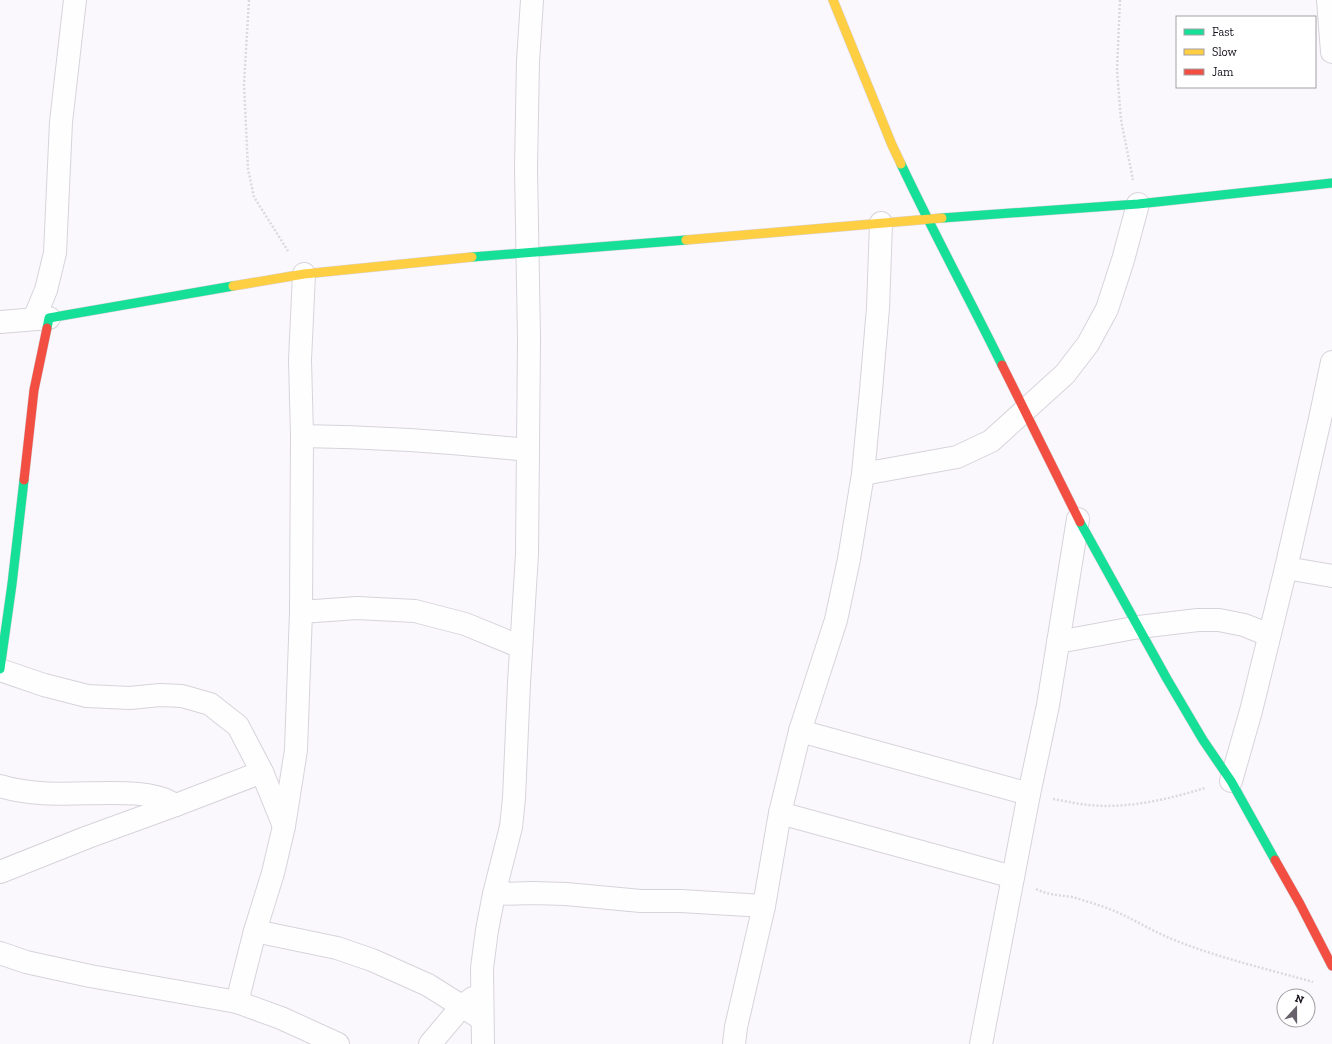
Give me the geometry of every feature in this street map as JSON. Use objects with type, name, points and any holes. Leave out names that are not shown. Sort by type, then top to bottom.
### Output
[{"type":"street","points":[[75,0],[61,122],[55,253],[41,319],[12,584],[0,669],[44,685],[88,696],[130,698],[160,695],[182,696],[210,704],[238,726],[262,772],[284,826]]},
{"type":"street","points":[[483,1044],[481,994],[482,968],[494,894],[511,827],[514,798],[527,554],[529,339],[526,168],[528,61],[532,0]]},
{"type":"street","points":[[833,0],[892,145],[927,219],[973,306],[1078,519],[1167,679],[1199,733],[1231,781],[1300,904],[1332,966]]},
{"type":"street","points":[[1328,0],[1332,52]]},
{"type":"street","points":[[0,322],[41,319],[304,274],[527,252],[772,233],[927,219],[1138,204],[1332,184]]},
{"type":"street","points":[[863,474],[958,457],[990,441],[1025,411],[1064,374],[1088,344],[1106,309],[1123,260],[1138,204]]},
{"type":"street","points":[[734,1044],[736,1027],[764,906],[780,813],[800,731],[836,620],[849,559],[863,474],[878,308],[881,223]]},
{"type":"street","points":[[236,1002],[255,931],[273,873],[284,826],[296,750],[301,612],[302,436],[300,360],[304,274]]},
{"type":"street","points":[[1231,781],[1251,711],[1286,568],[1332,362]]},
{"type":"street","points":[[302,436],[433,441],[527,450]]},
{"type":"street","points":[[981,1044],[1029,794],[1048,705],[1078,519]]},
{"type":"street","points":[[1286,568],[1332,576]]},
{"type":"street","points":[[301,612],[357,608],[415,611],[465,624],[521,647]]},
{"type":"street","points":[[1058,642],[1139,627],[1198,620],[1219,620],[1244,626],[1269,635]]},
{"type":"street","points":[[800,731],[1029,794]]},
{"type":"street","points":[[0,872],[88,837],[262,772]]},
{"type":"street","points":[[0,786],[14,790],[47,793],[119,793],[145,795],[161,798],[176,805]]},
{"type":"street","points":[[780,813],[1013,877]]},
{"type":"street","points":[[494,894],[566,894],[641,901],[681,901],[764,906]]},
{"type":"street","points":[[255,931],[337,948],[353,953],[428,986],[482,1019]]},
{"type":"street","points":[[0,953],[26,962],[90,976],[236,1002],[281,1018],[338,1044]]},
{"type":"street","points":[[430,1044],[462,1006],[481,994]]},
{"type":"path","points":[[249,0],[244,84],[248,168],[254,197],[273,229],[304,274]]},
{"type":"path","points":[[1120,0],[1117,70],[1122,120],[1138,204]]},
{"type":"path","points":[[1029,794],[1090,805],[1124,804],[1159,800],[1231,781]]},
{"type":"path","points":[[1013,877],[1044,893],[1073,898],[1108,909],[1202,950],[1318,983]]},
{"type":"traffic: fast","points":[[901,164],[1002,365]]},
{"type":"traffic: fast","points":[[942,218],[1138,204],[1332,183]]},
{"type":"traffic: fast","points":[[472,257],[686,240]]},
{"type":"traffic: fast","points":[[47,328],[49,318],[233,286]]},
{"type":"traffic: fast","points":[[0,669],[24,480]]},
{"type":"traffic: fast","points":[[1080,522],[1167,679],[1203,740],[1231,781],[1275,860]]},
{"type":"traffic: slow","points":[[833,0],[901,164]]},
{"type":"traffic: slow","points":[[686,240],[942,218]]},
{"type":"traffic: slow","points":[[233,286],[304,274],[472,257]]},
{"type":"traffic: jam","points":[[24,480],[34,390],[47,328]]},
{"type":"traffic: jam","points":[[1002,365],[1080,522]]},
{"type":"traffic: jam","points":[[1275,860],[1332,966]]}]
